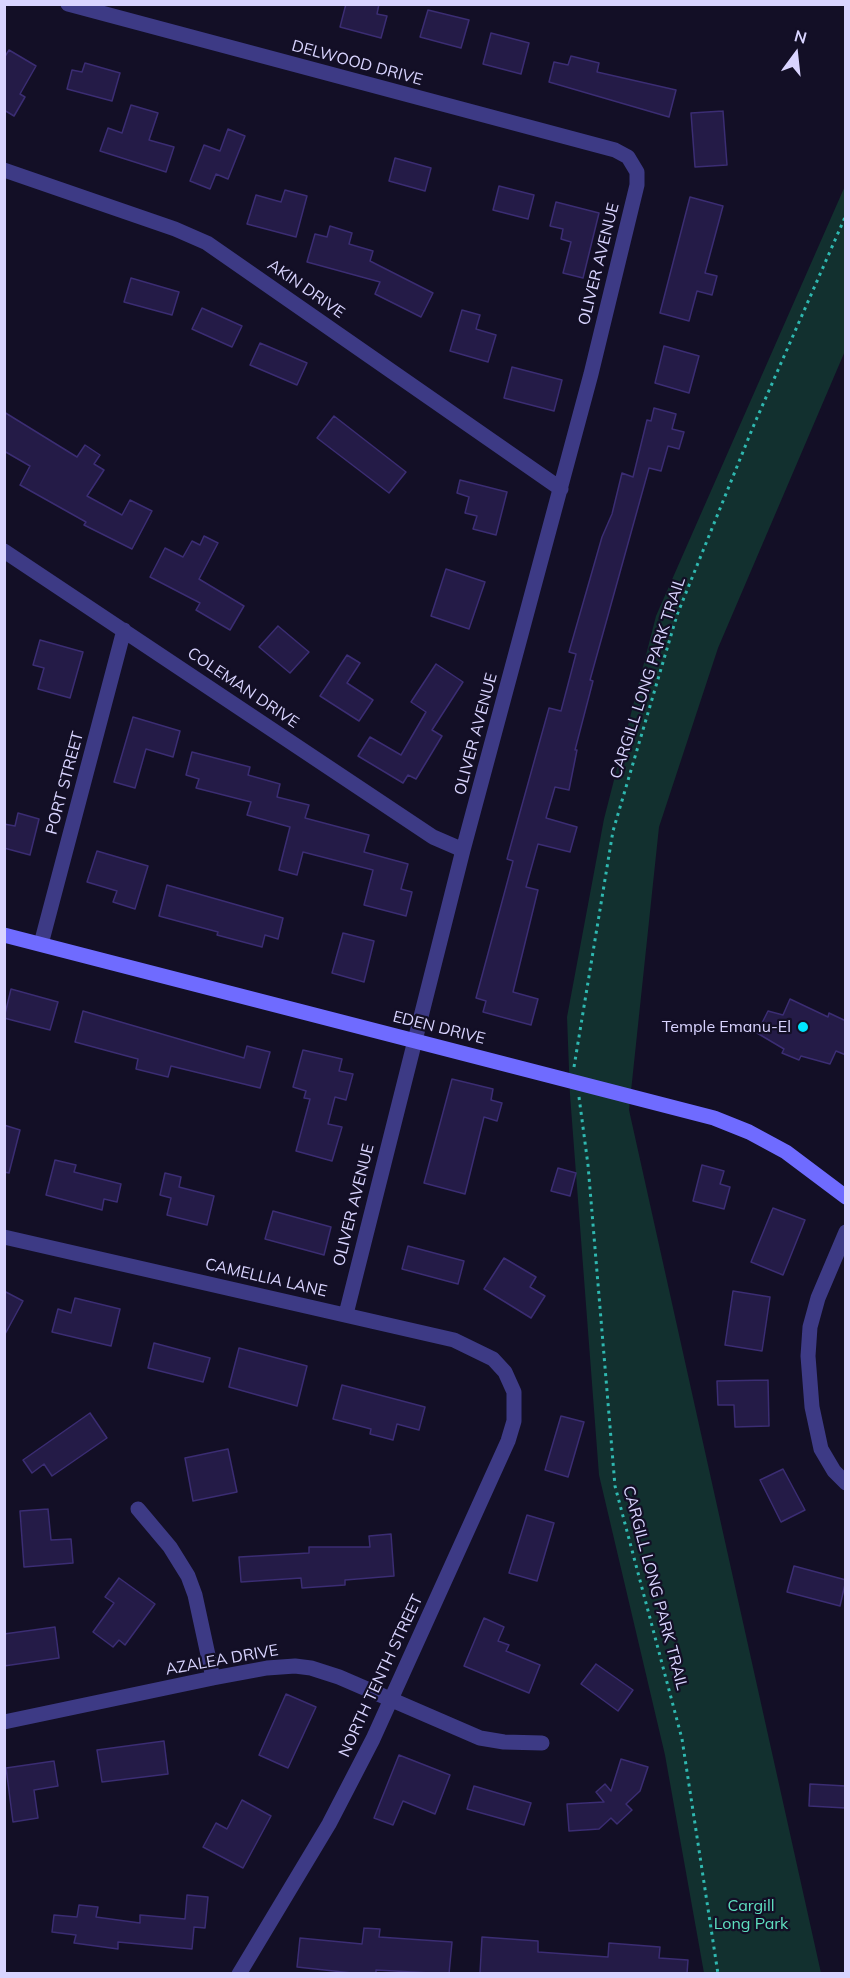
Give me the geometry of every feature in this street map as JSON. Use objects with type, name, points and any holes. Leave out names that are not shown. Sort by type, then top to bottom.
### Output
[{"type":"street","name":"DELWOOD DRIVE","points":[[68,4],[615,150],[633,163]]},
{"type":"street","name":"OLIVER AVENUE","points":[[346,1314],[463,850],[561,489],[638,181],[633,163]]},
{"type":"street","name":"AKIN DRIVE","points":[[4,170],[175,229],[207,243],[561,489]]},
{"type":"street","name":"COLEMAN DRIVE","points":[[4,551],[439,841],[463,850]]},
{"type":"street","name":"PORT STREET","points":[[41,944],[124,630]]},
{"type":"street","name":"EDEN DRIVE","points":[[4,935],[696,1113],[731,1125],[786,1152],[846,1197]]},
{"type":"street","points":[[846,1232],[818,1298],[810,1327],[808,1356],[811,1398],[821,1449],[834,1471],[846,1483]]},
{"type":"street","name":"CAMELLIA LANE","points":[[4,1237],[346,1314],[466,1344],[493,1359],[509,1378]]},
{"type":"street","name":"NORTH TENTH STREET","points":[[239,1974],[329,1824],[363,1761],[391,1700],[511,1432],[515,1401],[509,1378]]},
{"type":"street","points":[[138,1509],[170,1547],[188,1576],[195,1595],[213,1678]]},
{"type":"street","name":"AZALEA DRIVE","points":[[4,1722],[267,1668],[303,1667],[329,1674],[480,1738],[504,1742],[542,1743]]},
{"type":"path","name":"CARGILL LONG PARK TRAIL","points":[[574,1067],[613,831],[677,615],[753,427],[846,215]]},
{"type":"path","name":"CARGILL LONG PARK TRAIL","points":[[579,1098],[588,1165],[615,1486],[682,1739],[718,1974]]},
{"type":"green space","name":"Cargill Long Park","points":[[845,186],[845,351],[718,648],[659,827],[629,1110],[821,1973],[704,1973],[665,1755],[599,1475],[570,1095],[567,1017],[604,819],[656,616]]},
{"type":"building","points":[[346,4],[379,4],[377,14],[387,16],[381,38],[340,27]]},
{"type":"building","points":[[428,10],[469,20],[461,48],[420,37]]},
{"type":"building","points":[[491,33],[529,43],[521,74],[483,64]]},
{"type":"building","points":[[9,50],[36,66],[20,94],[25,97],[14,116],[4,110],[4,58]]},
{"type":"building","points":[[571,56],[599,63],[597,72],[676,90],[669,117],[549,82],[554,62],[568,65]]},
{"type":"building","points":[[85,63],[120,73],[112,101],[67,89],[72,70],[82,72]]},
{"type":"building","points":[[131,105],[158,113],[149,140],[174,147],[166,172],[100,151],[108,128],[122,133]]},
{"type":"building","points":[[723,111],[727,165],[695,167],[691,113]]},
{"type":"building","points":[[228,129],[245,136],[228,179],[216,174],[210,189],[190,181],[204,145],[220,151]]},
{"type":"building","points":[[395,158],[431,168],[425,191],[389,181]]},
{"type":"building","points":[[499,186],[534,195],[528,219],[493,210]]},
{"type":"building","points":[[285,190],[307,196],[296,237],[247,224],[256,195],[281,202]]},
{"type":"building","points":[[690,197],[723,206],[705,273],[717,276],[712,295],[697,291],[689,321],[660,313]]},
{"type":"building","points":[[556,202],[599,213],[583,278],[563,273],[571,242],[561,239],[563,229],[550,226]]},
{"type":"building","points":[[330,226],[352,233],[349,244],[373,251],[370,261],[433,293],[421,317],[375,294],[380,282],[307,262],[315,234],[327,237]]},
{"type":"building","points":[[131,278],[179,292],[172,315],[124,302]]},
{"type":"building","points":[[202,308],[242,326],[232,347],[192,329]]},
{"type":"building","points":[[462,310],[480,315],[476,329],[496,335],[488,362],[450,351]]},
{"type":"building","points":[[260,343],[307,363],[297,385],[250,365]]},
{"type":"building","points":[[664,346],[699,356],[689,393],[655,383]]},
{"type":"building","points":[[512,367],[562,380],[554,411],[504,398]]},
{"type":"building","points":[[654,408],[676,414],[672,429],[684,432],[679,449],[668,446],[661,471],[649,468],[590,680],[593,681],[575,750],[577,750],[569,790],[555,787],[546,818],[577,827],[570,852],[538,844],[526,887],[538,890],[513,992],[538,999],[531,1025],[483,1012],[486,1001],[476,998],[513,861],[507,859],[549,708],[561,711],[576,654],[569,652],[602,537],[612,514],[622,473],[633,477],[647,420],[651,421]]},
{"type":"building","points":[[4,412],[77,457],[85,445],[100,455],[94,464],[104,470],[87,496],[122,515],[130,500],[152,511],[132,549],[84,525],[86,522],[20,485],[30,466],[4,451]]},
{"type":"building","points":[[334,416],[406,472],[389,493],[317,438]]},
{"type":"building","points":[[460,480],[507,492],[496,535],[473,529],[477,516],[465,513],[469,497],[457,493]]},
{"type":"building","points":[[204,536],[218,543],[199,579],[244,606],[230,630],[196,610],[200,603],[150,577],[165,548],[183,557],[192,541],[200,545]]},
{"type":"building","points":[[446,569],[485,582],[469,629],[431,616]]},
{"type":"building","points":[[278,626],[309,652],[290,673],[259,647]]},
{"type":"building","points":[[40,640],[83,652],[70,698],[38,689],[44,668],[33,665]]},
{"type":"building","points":[[347,655],[360,663],[347,683],[373,700],[359,721],[320,696]]},
{"type":"building","points":[[436,664],[463,682],[432,730],[442,736],[416,779],[408,775],[403,783],[358,756],[370,737],[401,755],[426,712],[411,702]]},
{"type":"building","points":[[133,717],[180,731],[173,757],[146,749],[135,788],[114,782]]},
{"type":"building","points":[[192,752],[250,767],[248,775],[280,784],[277,797],[309,805],[305,818],[369,835],[364,852],[408,864],[401,889],[412,892],[406,916],[364,905],[373,870],[303,852],[297,875],[279,870],[290,827],[247,815],[251,802],[196,788],[199,779],[186,775]]},
{"type":"building","points":[[18,813],[39,819],[30,855],[4,848],[4,824],[15,826]]},
{"type":"building","points":[[97,851],[148,866],[135,909],[113,902],[117,891],[87,882]]},
{"type":"building","points":[[167,885],[283,918],[278,939],[265,935],[262,947],[159,916]]},
{"type":"building","points":[[343,933],[374,941],[364,982],[332,973]]},
{"type":"building","points":[[11,989],[58,1002],[50,1030],[4,1018]]},
{"type":"building","name":"Temple Emanu-El","points":[[790,999],[828,1017],[829,1013],[846,1021],[846,1055],[836,1051],[830,1064],[801,1056],[799,1060],[782,1053],[784,1049],[757,1033],[768,1011],[783,1015]]},
{"type":"building","points":[[83,1011],[244,1058],[247,1046],[270,1052],[260,1088],[171,1066],[168,1077],[136,1069],[138,1059],[75,1042]]},
{"type":"building","points":[[303,1050],[342,1059],[339,1071],[353,1074],[346,1100],[335,1097],[328,1124],[342,1127],[332,1161],[296,1151],[310,1099],[304,1098],[306,1091],[293,1087]]},
{"type":"building","points":[[452,1079],[493,1089],[491,1100],[502,1103],[497,1121],[484,1117],[465,1194],[424,1183]]},
{"type":"building","points":[[4,1125],[20,1130],[9,1173],[4,1172]]},
{"type":"building","points":[[55,1160],[76,1165],[74,1172],[121,1184],[117,1202],[104,1199],[102,1210],[46,1195]]},
{"type":"building","points":[[702,1165],[724,1171],[720,1184],[730,1187],[724,1209],[693,1201]]},
{"type":"building","points":[[558,1168],[576,1173],[570,1196],[551,1191]]},
{"type":"building","points":[[165,1173],[181,1177],[179,1187],[214,1196],[207,1225],[167,1215],[171,1198],[160,1195]]},
{"type":"building","points":[[773,1208],[805,1220],[783,1275],[751,1262]]},
{"type":"building","points":[[273,1211],[331,1227],[324,1255],[265,1239]]},
{"type":"building","points":[[408,1246],[464,1261],[458,1284],[402,1269]]},
{"type":"building","points":[[504,1258],[536,1277],[530,1287],[545,1296],[531,1318],[484,1289]]},
{"type":"building","points":[[4,1291],[23,1301],[4,1336]]},
{"type":"building","points":[[733,1291],[770,1297],[762,1351],[725,1345]]},
{"type":"building","points":[[75,1298],[120,1309],[111,1346],[52,1332],[58,1309],[71,1313]]},
{"type":"building","points":[[154,1343],[210,1358],[203,1382],[148,1368]]},
{"type":"building","points":[[239,1348],[307,1366],[297,1406],[229,1387]]},
{"type":"building","points":[[768,1380],[769,1426],[735,1427],[734,1405],[718,1405],[717,1381]]},
{"type":"building","points":[[342,1385],[425,1407],[419,1430],[397,1424],[393,1440],[370,1434],[371,1429],[333,1419]]},
{"type":"building","points":[[90,1413],[107,1438],[52,1476],[44,1464],[32,1473],[23,1460]]},
{"type":"building","points":[[561,1416],[584,1422],[568,1477],[545,1470]]},
{"type":"building","points":[[228,1449],[237,1492],[193,1501],[185,1458]]},
{"type":"building","points":[[783,1469],[805,1510],[781,1522],[760,1480]]},
{"type":"building","points":[[48,1509],[51,1540],[71,1539],[73,1563],[24,1567],[20,1511]]},
{"type":"building","points":[[527,1515],[554,1523],[537,1581],[509,1573]]},
{"type":"building","points":[[391,1534],[394,1576],[345,1580],[345,1585],[302,1588],[301,1578],[241,1582],[239,1557],[309,1553],[309,1547],[370,1547],[369,1536]]},
{"type":"building","points":[[794,1566],[846,1580],[840,1606],[787,1592]]},
{"type":"building","points":[[119,1578],[155,1604],[125,1645],[119,1640],[113,1647],[93,1632],[114,1603],[105,1597]]},
{"type":"building","points":[[484,1618],[504,1627],[498,1641],[509,1645],[506,1651],[540,1665],[529,1693],[464,1666]]},
{"type":"building","points":[[55,1627],[59,1658],[4,1666],[4,1634]]},
{"type":"building","points":[[596,1664],[633,1690],[618,1711],[581,1684]]},
{"type":"building","points":[[286,1694],[316,1707],[288,1768],[259,1755]]},
{"type":"building","points":[[164,1741],[168,1774],[102,1782],[97,1750]]},
{"type":"building","points":[[399,1755],[450,1775],[435,1814],[403,1801],[393,1825],[374,1818]]},
{"type":"building","points":[[621,1759],[648,1767],[640,1791],[626,1804],[632,1810],[617,1824],[611,1818],[599,1829],[569,1831],[567,1804],[604,1802],[596,1792],[605,1784],[611,1791]]},
{"type":"building","points":[[54,1761],[58,1786],[34,1790],[38,1818],[13,1822],[6,1768]]},
{"type":"building","points":[[810,1784],[846,1786],[846,1808],[809,1806]]},
{"type":"building","points":[[474,1786],[531,1803],[524,1825],[467,1809]]},
{"type":"building","points":[[242,1800],[271,1816],[243,1868],[203,1847],[216,1823],[227,1829]]},
{"type":"building","points":[[187,1895],[208,1897],[205,1928],[194,1927],[192,1949],[118,1942],[118,1949],[74,1943],[76,1935],[52,1932],[54,1915],[77,1917],[79,1905],[98,1907],[96,1917],[140,1923],[140,1915],[185,1919]]},
{"type":"building","points":[[364,1928],[380,1929],[379,1937],[452,1942],[449,1974],[376,1970],[376,1974],[361,1974],[297,1967],[300,1938],[362,1944]]},
{"type":"building","points":[[482,1937],[538,1941],[538,1952],[608,1957],[609,1943],[660,1947],[659,1958],[688,1960],[687,1974],[480,1973]]},
{"type":"place","name":"Temple Emanu-El","points":[[803,1027]]}]
